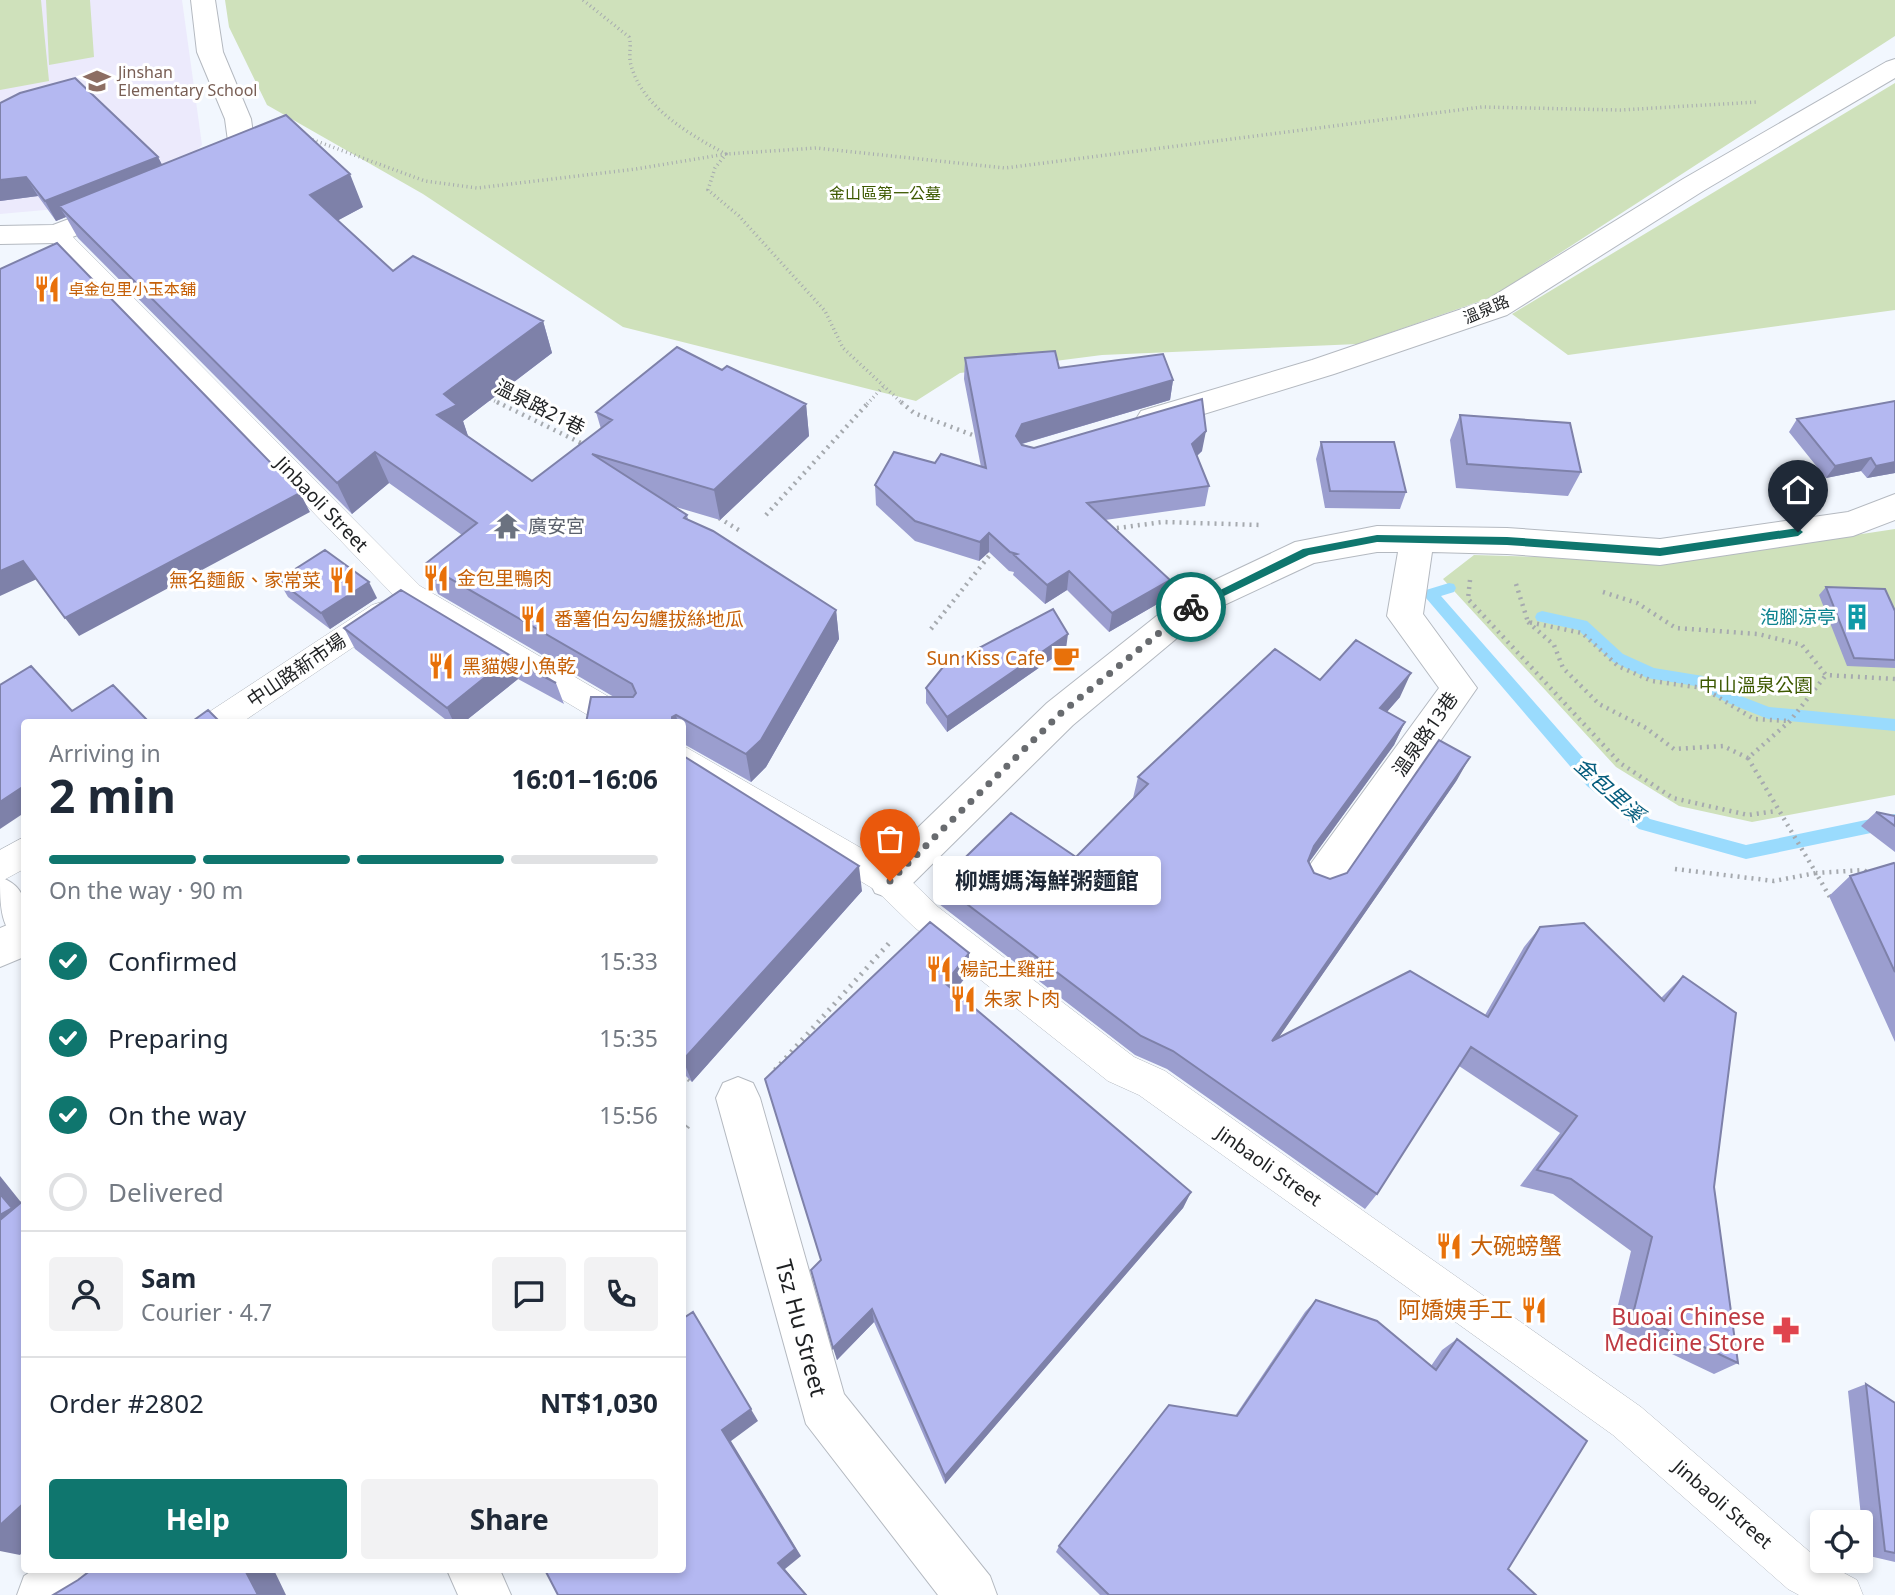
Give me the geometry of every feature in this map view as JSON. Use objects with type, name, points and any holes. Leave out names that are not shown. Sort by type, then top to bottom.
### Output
[{"type":"street","points":[[184,182],[225,166],[241,141],[238,119],[210,52],[203,0]]},
{"type":"street","name":"溫泉路","points":[[1124,428],[1323,367],[1496,309],[1693,185],[1895,67]]},
{"type":"street","points":[[0,235],[57,234],[146,198]]},
{"type":"street","name":"Jinbaoli Street","points":[[57,234],[410,594],[620,719]]},
{"type":"street","points":[[890,881],[1060,714],[1195,604],[1307,551],[1377,538],[1507,541],[1660,552],[1853,524],[1895,506]]},
{"type":"street","name":"溫泉路13巷","points":[[1321,881],[1459,688],[1405,616],[1417,541]]},
{"type":"street","name":"中山路新市場","points":[[223,719],[410,594]]},
{"type":"street","name":"Jinbaoli Street","points":[[686,760],[890,881],[920,909],[1121,1069],[1152,1083],[1628,1420],[1803,1574],[1842,1595]]},
{"type":"street","points":[[0,868],[21,853]]},
{"type":"street","points":[[0,895],[21,921]]},
{"type":"street","points":[[0,949],[21,938]]},
{"type":"street","name":"Tsz Hu Street","points":[[738,1098],[823,1407],[971,1595]]},
{"type":"street","points":[[43,1595],[70,1573]]},
{"type":"street","points":[[474,1573],[485,1595]]},
{"type":"path","points":[[583,0],[596,13],[626,32],[632,41],[630,66],[651,98],[672,121],[726,154]]},
{"type":"path","points":[[238,119],[272,124],[425,181],[477,188],[636,169],[726,154],[816,148],[1005,168],[1482,107],[1564,110],[1709,107],[1761,102]]},
{"type":"path","points":[[726,154],[715,168],[708,190],[739,216],[825,311],[844,348],[914,413],[984,439]]},
{"type":"path","points":[[766,515],[883,387]]},
{"type":"path","name":"溫泉路21巷","points":[[483,394],[493,402],[587,446]]},
{"type":"path","points":[[718,517],[742,531]]},
{"type":"path","points":[[1100,530],[1163,522],[1263,525]]},
{"type":"path","points":[[931,629],[1000,541]]},
{"type":"path","points":[[1417,541],[1472,563],[1468,599],[1620,763],[1673,798],[1748,815],[1777,811]]},
{"type":"path","points":[[1527,583],[1516,582],[1528,622],[1554,645],[1563,668],[1599,704],[1646,728],[1674,749],[1723,746],[1748,758],[1835,907]]},
{"type":"path","points":[[1599,591],[1637,603],[1676,628],[1758,634],[1802,645],[1826,675],[1895,679]]},
{"type":"path","points":[[1528,622],[1582,633],[1618,666],[1652,681],[1703,688],[1754,719],[1790,721]]},
{"type":"path","points":[[1748,758],[1790,721],[1826,675]]},
{"type":"path","points":[[1675,869],[1774,881],[1816,873],[1864,870],[1874,878]]},
{"type":"path","points":[[686,1128],[704,1103],[738,1098],[774,1071],[920,909]]},
{"type":"shaded area","name":"Jinshan Elementary School","points":[[0,0],[182,0],[202,145],[186,161],[90,206],[0,214]]},
{"type":"green space","points":[[0,0],[41,0],[49,81],[0,90]]},
{"type":"green space","points":[[46,0],[90,0],[94,57],[49,65]]},
{"type":"green space","name":"金山區第一公墓","points":[[225,0],[1895,0],[1895,36],[1492,297],[1358,344],[1102,355],[960,373],[916,401],[623,327],[423,194],[267,105],[229,27]]},
{"type":"green space","points":[[1895,83],[1895,310],[1568,355],[1512,314]]},
{"type":"green space","name":"中山溫泉公園","points":[[1895,529],[1895,795],[1752,822],[1679,806],[1616,767],[1443,579],[1474,555],[1647,560],[1723,555]]},
{"type":"building","points":[[75,78],[158,157],[45,201],[26,177],[0,180],[0,103],[20,93]]},
{"type":"building","points":[[286,115],[350,174],[310,195],[393,271],[413,256],[543,321],[444,394],[457,405],[437,415],[532,481],[612,420],[596,412],[677,347],[722,370],[727,366],[806,404],[714,490],[592,454],[687,515],[684,518],[713,531],[836,610],[761,740],[746,754],[676,715],[672,719],[587,719],[591,697],[633,697],[636,693],[632,684],[425,564],[477,523],[375,452],[337,483],[59,206]]},
{"type":"building","points":[[57,243],[300,493],[65,618],[23,561],[0,571],[0,269]]},
{"type":"building","points":[[1055,351],[1059,368],[1163,354],[1173,380],[1022,424],[1016,436],[1022,445],[1034,448],[1202,399],[1206,431],[1192,444],[1209,486],[1087,503],[1170,580],[1112,613],[1069,571],[1047,585],[1014,555],[1017,554],[1010,552],[989,533],[980,542],[915,521],[875,485],[894,452],[935,463],[941,454],[986,468],[965,358]]},
{"type":"building","points":[[1895,401],[1895,462],[1876,466],[1871,458],[1835,466],[1797,419]]},
{"type":"building","points":[[1460,415],[1570,423],[1581,472],[1467,464]]},
{"type":"building","points":[[1321,442],[1394,442],[1406,492],[1330,491]]},
{"type":"building","points":[[325,550],[369,582],[321,613],[278,580]]},
{"type":"building","name":"泡腳涼亭","points":[[1826,587],[1885,589],[1895,611],[1895,660],[1854,658]]},
{"type":"building","points":[[401,590],[556,683],[509,658],[447,708],[344,628]]},
{"type":"building","points":[[1053,609],[1068,634],[947,717],[926,688],[943,667]]},
{"type":"building","points":[[1356,640],[1411,673],[1380,708],[1405,722],[1314,846],[1308,861],[1314,873],[1330,879],[1347,873],[1439,740],[1470,757],[1272,1041],[1410,971],[1488,1017],[1540,927],[1584,923],[1664,1001],[1683,976],[1736,1013],[1714,1187],[1738,1363],[1633,1314],[1652,1237],[1571,1179],[1537,1170],[1577,1116],[1471,1047],[1377,1194],[1173,1051],[1141,1036],[939,883],[1011,813],[1076,857],[1148,784],[1138,777],[1275,649],[1320,680]]},
{"type":"building","points":[[31,666],[72,711],[113,685],[146,719],[21,719],[21,788],[0,802],[0,685]]},
{"type":"building","points":[[208,710],[217,719],[196,719]]},
{"type":"building","points":[[686,758],[859,866],[686,1057]]},
{"type":"building","points":[[1876,812],[1895,816],[1895,826]]},
{"type":"building","points":[[1895,864],[1895,972],[1850,876]]},
{"type":"building","points":[[930,922],[969,953],[945,983],[1191,1192],[945,1476],[872,1309],[833,1348],[811,1270],[821,1260],[765,1079]]},
{"type":"building","points":[[0,1194],[12,1208],[0,1215]]},
{"type":"building","points":[[21,1202],[21,1506],[0,1525],[0,1220]]},
{"type":"building","points":[[1316,1300],[1377,1321],[1436,1370],[1457,1339],[1587,1441],[1508,1569],[1536,1595],[1109,1595],[1059,1546],[1169,1405],[1237,1416]]},
{"type":"building","points":[[693,1312],[751,1409],[722,1430],[795,1549],[778,1563],[806,1595],[558,1595],[547,1573],[686,1573],[686,1316]]},
{"type":"building","points":[[1866,1384],[1895,1403],[1895,1553],[1885,1551]]},
{"type":"building","points":[[87,1573],[247,1573],[258,1595],[53,1595]]},
{"type":"waterway","name":"金包里溪","points":[[1449,588],[1431,594],[1593,781],[1645,824],[1746,852],[1895,821]]},
{"type":"waterway","points":[[1542,617],[1582,625],[1618,658],[1652,674],[1698,680],[1733,699],[1768,713],[1895,725]]},
{"type":"way so far","points":[[890,881],[1060,714],[1191,607]]},
{"type":"place","name":"Jinshan Elementary School","points":[[97,81]]},
{"type":"place","name":"卓金包里小玉本舖","points":[[47,289]]},
{"type":"place","name":"廣安宮","points":[[507,526]]},
{"type":"place","name":"金包里鴨肉","points":[[436,578]]},
{"type":"place","name":"無名麵飯、家常菜","points":[[342,580]]},
{"type":"place","name":"泡腳涼亭","points":[[1857,617]]},
{"type":"place","name":"番薯伯勾勾纏拔絲地瓜","points":[[533,619]]},
{"type":"place","name":"Sun Kiss Cafe","points":[[1066,658]]},
{"type":"place","name":"黑貓嫂小魚乾","points":[[441,666]]},
{"type":"place","name":"柳媽媽海鮮粥麵館","points":[[890,881]]},
{"type":"place","name":"楊記土雞莊","points":[[939,969]]},
{"type":"place","name":"朱家卜肉","points":[[963,999]]},
{"type":"place","name":"大碗螃蟹","points":[[1449,1246]]},
{"type":"place","name":"阿嬌姨手工","points":[[1534,1310]]},
{"type":"place","name":"Buoai Chinese Medicine Store","points":[[1786,1330]]},
{"type":"route","points":[[1191,607],[1307,551],[1377,538],[1507,541],[1660,552],[1798,532]]}]
